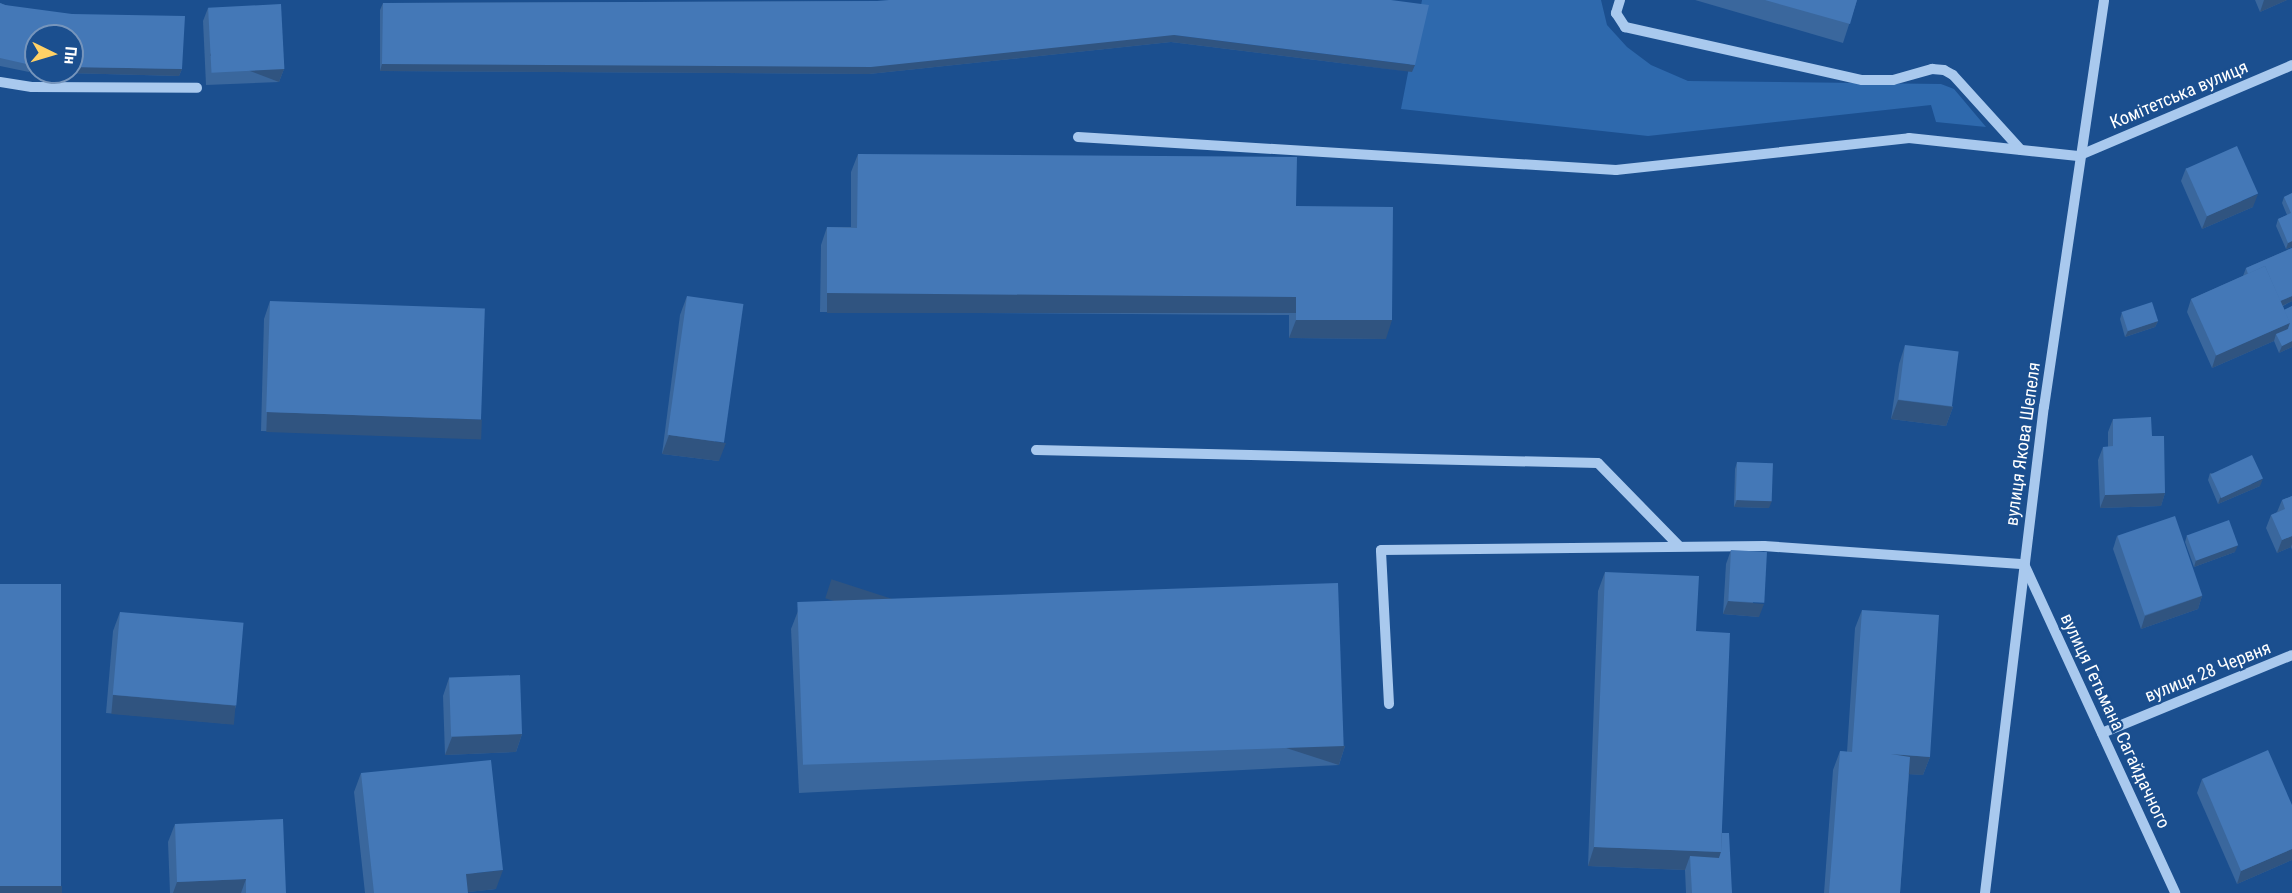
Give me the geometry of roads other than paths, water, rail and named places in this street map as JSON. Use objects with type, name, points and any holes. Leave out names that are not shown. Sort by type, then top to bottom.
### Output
[{"type":"street","points":[[1620,0],[1616,13],[1625,27],[1862,80],[1893,80],[1932,69],[1944,70],[1953,75],[2021,150]]},
{"type":"street","name":"вулиця Якова Шепеля","points":[[1985,893],[2024,564],[2078,156],[2104,0]]},
{"type":"street","name":"Комітетська вулиця","points":[[2078,156],[2292,65]]},
{"type":"street","points":[[0,82],[32,87],[197,88]]},
{"type":"street","points":[[1078,137],[1616,170],[1909,138],[2078,156]]},
{"type":"street","points":[[1036,450],[1598,463],[1677,545]]},
{"type":"street","points":[[1389,704],[1381,550],[1677,545],[1764,546],[2024,564]]},
{"type":"street","name":"вулиця Гетьмана Сагайдачного","points":[[2024,564],[2175,893]]},
{"type":"street","name":"вулиця 28 Червня","points":[[2102,733],[2292,655]]}]
